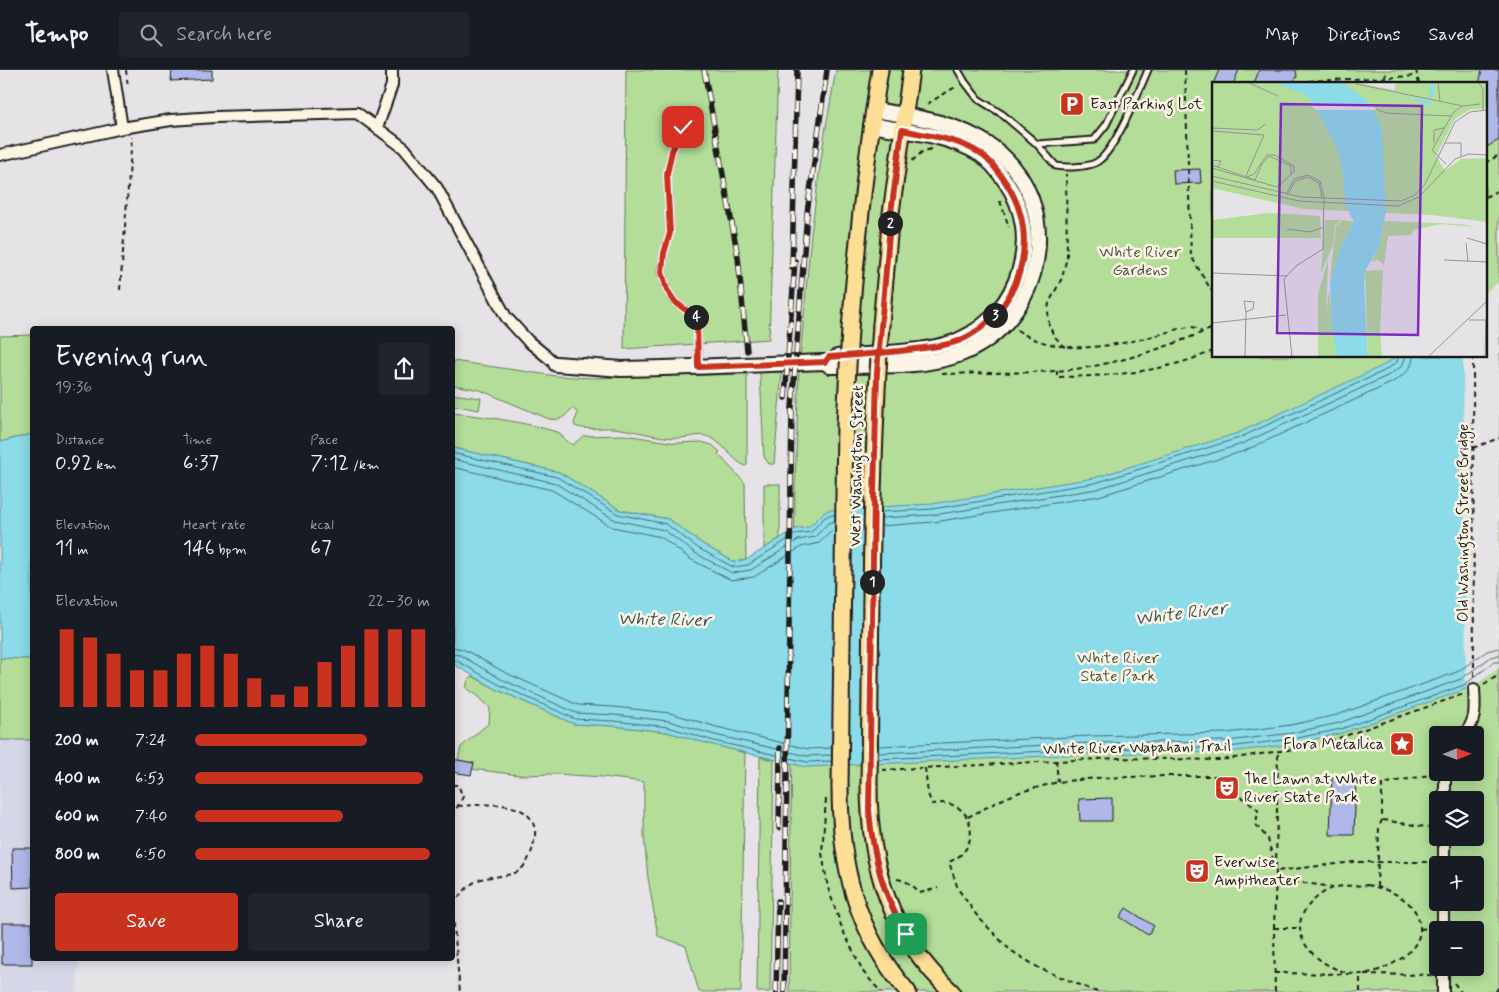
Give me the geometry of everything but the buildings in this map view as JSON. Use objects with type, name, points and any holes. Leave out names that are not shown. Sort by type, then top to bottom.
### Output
[{"type":"main road","name":"West Washington Street","points":[[880,70],[861,201],[850,329],[844,469],[840,819],[842,847],[852,892],[868,933],[891,970],[908,992]]},
{"type":"main road","name":"West Washington Street","points":[[911,70],[891,213],[881,325],[874,495],[869,785],[872,840],[877,868],[894,915],[918,954],[940,981],[952,992]]},
{"type":"street","points":[[112,70],[122,128]]},
{"type":"street","points":[[376,128],[392,85],[392,70]]},
{"type":"street","points":[[0,155],[122,128],[171,120],[356,113],[404,148],[437,188],[506,316],[528,341],[556,364],[622,368],[825,362],[830,366],[927,362],[960,354],[986,340],[1002,327],[1021,303],[1034,275],[1038,254],[1036,227],[1030,198],[1022,179],[993,148],[971,134],[941,122],[874,110]]},
{"type":"street","points":[[825,362],[829,357],[921,348],[960,340],[982,328],[998,312],[1016,282],[1022,266],[1025,236],[1019,206],[1011,189],[998,170],[982,155],[961,144],[941,137],[871,125]]},
{"type":"street","points":[[1470,726],[1475,714],[1474,689]]},
{"type":"street","points":[[1443,976],[1443,992]]},
{"type":"lane","points":[[958,70],[978,99],[1002,114],[1038,144],[1056,166],[1066,168],[1095,163],[1107,154],[1116,139],[1148,70]]},
{"type":"lane","points":[[1038,144],[1094,140],[1106,125],[1133,70]]},
{"type":"lane","points":[[683,127],[672,151],[667,174],[670,233],[664,253],[662,272],[667,290],[675,302],[697,318],[698,367]]},
{"type":"path","points":[[1185,70],[1190,256],[1212,290]]},
{"type":"path","points":[[1386,70],[1386,78]]},
{"type":"path","points":[[1416,70],[1418,82]]},
{"type":"path","points":[[1324,82],[1416,76]]},
{"type":"path","points":[[927,104],[959,85]]},
{"type":"path","points":[[120,290],[133,148]]},
{"type":"path","points":[[1486,162],[1499,155]]},
{"type":"path","points":[[1064,347],[1054,336],[1049,325],[1048,311],[1049,303],[1062,278],[1066,257],[1066,168]]},
{"type":"path","points":[[1486,196],[1499,190]]},
{"type":"path","points":[[938,374],[1057,370],[1101,364],[1186,340],[1212,328]]},
{"type":"path","points":[[1057,370],[1058,377],[1109,376],[1157,369],[1192,360],[1212,352]]},
{"type":"path","name":"Old Washington Street Bridge","points":[[1473,358],[1474,689]]},
{"type":"path","points":[[1474,448],[1499,438]]},
{"type":"path","name":"White River Wapahani Trail","points":[[882,770],[1116,758],[1221,760],[1278,752],[1342,737],[1466,694],[1499,675]]},
{"type":"path","points":[[1275,992],[1274,928],[1278,752]]},
{"type":"path","points":[[1056,760],[1058,782]]},
{"type":"path","points":[[925,768],[928,794],[932,804],[945,803],[956,806],[968,817],[971,827],[970,840],[965,850],[949,862],[958,889],[978,918],[1010,950],[1040,968],[1098,992]]},
{"type":"path","points":[[1377,887],[1379,827],[1382,820],[1382,784],[1429,775]]},
{"type":"path","points":[[968,817],[1020,792],[1058,782],[1096,778],[1215,776],[1258,810],[1256,825],[1268,838],[1276,870]]},
{"type":"path","points":[[455,785],[458,785],[463,797],[455,812]]},
{"type":"path","points":[[826,797],[822,853],[828,888],[843,931],[864,973],[881,992]]},
{"type":"path","points":[[455,901],[469,886],[481,880],[518,871],[528,861],[534,844],[535,826],[527,813],[512,806],[459,806]]},
{"type":"path","points":[[1382,820],[1429,828]]},
{"type":"path","points":[[1276,870],[1354,862],[1429,863]]},
{"type":"path","points":[[896,878],[906,880],[920,893],[938,888]]},
{"type":"path","points":[[1275,879],[1336,888],[1367,885],[1393,892],[1414,909],[1420,929],[1416,943],[1408,954],[1395,963],[1378,970],[1360,974],[1344,972],[1321,961],[1301,938],[1299,928],[1302,914],[1309,904],[1321,894],[1336,888]]},
{"type":"path","points":[[1274,928],[1299,928]]},
{"type":"path","points":[[455,937],[460,992]]},
{"type":"path","points":[[1274,973],[1429,972]]},
{"type":"path","points":[[1360,974],[1360,992]]},
{"type":"path","points":[[1447,976],[1462,992]]},
{"type":"path","points":[[1496,992],[1499,985]]},
{"type":"shaded area","points":[[0,740],[30,740],[30,961],[78,961],[77,992],[0,992]]},
{"type":"green space","points":[[626,70],[778,70],[769,339],[624,349]]},
{"type":"green space","name":"White River State Park","points":[[836,70],[1499,70],[1499,992],[789,992],[795,486],[799,370],[811,234],[824,138]]},
{"type":"green space","points":[[30,335],[30,434],[0,442],[0,336]]},
{"type":"green space","points":[[455,361],[556,376],[591,378],[747,374],[747,465],[745,466],[740,463],[719,443],[709,437],[670,438],[613,428],[589,429],[575,426],[574,423],[578,413],[572,408],[562,418],[549,419],[480,390],[455,385]]},
{"type":"green space","points":[[760,372],[782,372],[774,464],[769,464],[764,457]]},
{"type":"green space","points":[[455,394],[481,398],[479,410],[455,405]]},
{"type":"green space","points":[[455,413],[507,420],[547,429],[560,433],[565,440],[573,445],[583,436],[625,435],[676,443],[702,442],[712,445],[745,483],[746,560],[734,562],[701,543],[668,519],[620,510],[559,472],[455,448]]},
{"type":"green space","points":[[764,484],[780,484],[780,538],[764,549]]},
{"type":"green space","points":[[0,658],[30,659],[30,740],[0,740]]},
{"type":"green space","points":[[472,676],[496,689],[574,724],[667,732],[745,753],[741,992],[699,992],[686,946],[658,936],[648,878],[644,836],[644,782],[554,774],[519,775],[472,769],[473,763],[458,760],[461,747],[489,723],[490,708],[478,696],[466,688],[468,680]]},
{"type":"green space","points":[[760,757],[774,760],[770,992],[757,992]]},
{"type":"water","name":"White River","points":[[1499,285],[1466,689],[1342,733],[1294,744],[1229,752],[1091,754],[806,767],[667,732],[574,724],[496,689],[455,665],[455,448],[559,472],[620,510],[668,519],[701,543],[734,562],[746,560],[795,529],[809,527],[828,510],[931,504],[1094,478],[1238,433],[1382,366],[1395,358],[1486,358]]},
{"type":"water","points":[[30,434],[30,659],[0,658],[0,442]]},
{"type":"pier","points":[[1499,282],[1499,668],[1466,692],[1463,358],[1486,358],[1486,291]]},
{"type":"railway","points":[[704,70],[738,257],[747,351]]},
{"type":"railway","points":[[792,267],[797,70]]},
{"type":"railway","points":[[784,992],[792,408],[807,213],[827,70]]},
{"type":"railway","points":[[785,398],[795,261]]},
{"type":"railway","points":[[779,828],[780,748]]},
{"type":"railway","points":[[776,992],[778,901]]},
{"type":"place","name":"East Parking Lot","points":[[1072,104]]},
{"type":"place","name":"Flora Metallica","points":[[1402,744]]},
{"type":"place","name":"The Lawn at White River State Park","points":[[1227,788]]},
{"type":"place","name":"Everwise Ampitheater","points":[[1197,871]]},
{"type":"route","points":[[683,127],[672,151],[667,174],[670,233],[664,253],[662,272],[667,290],[675,302],[697,318],[698,367],[825,362],[829,357],[900,351],[943,345],[960,340],[982,328],[998,312],[1016,282],[1024,256],[1025,236],[1019,206],[1011,189],[998,170],[982,155],[961,144],[941,137],[902,130],[891,213],[881,325],[877,372],[869,810],[877,868],[894,915],[906,934]]},
{"type":"park label","name":"White River Gardens","points":[[1140,261]]}]
